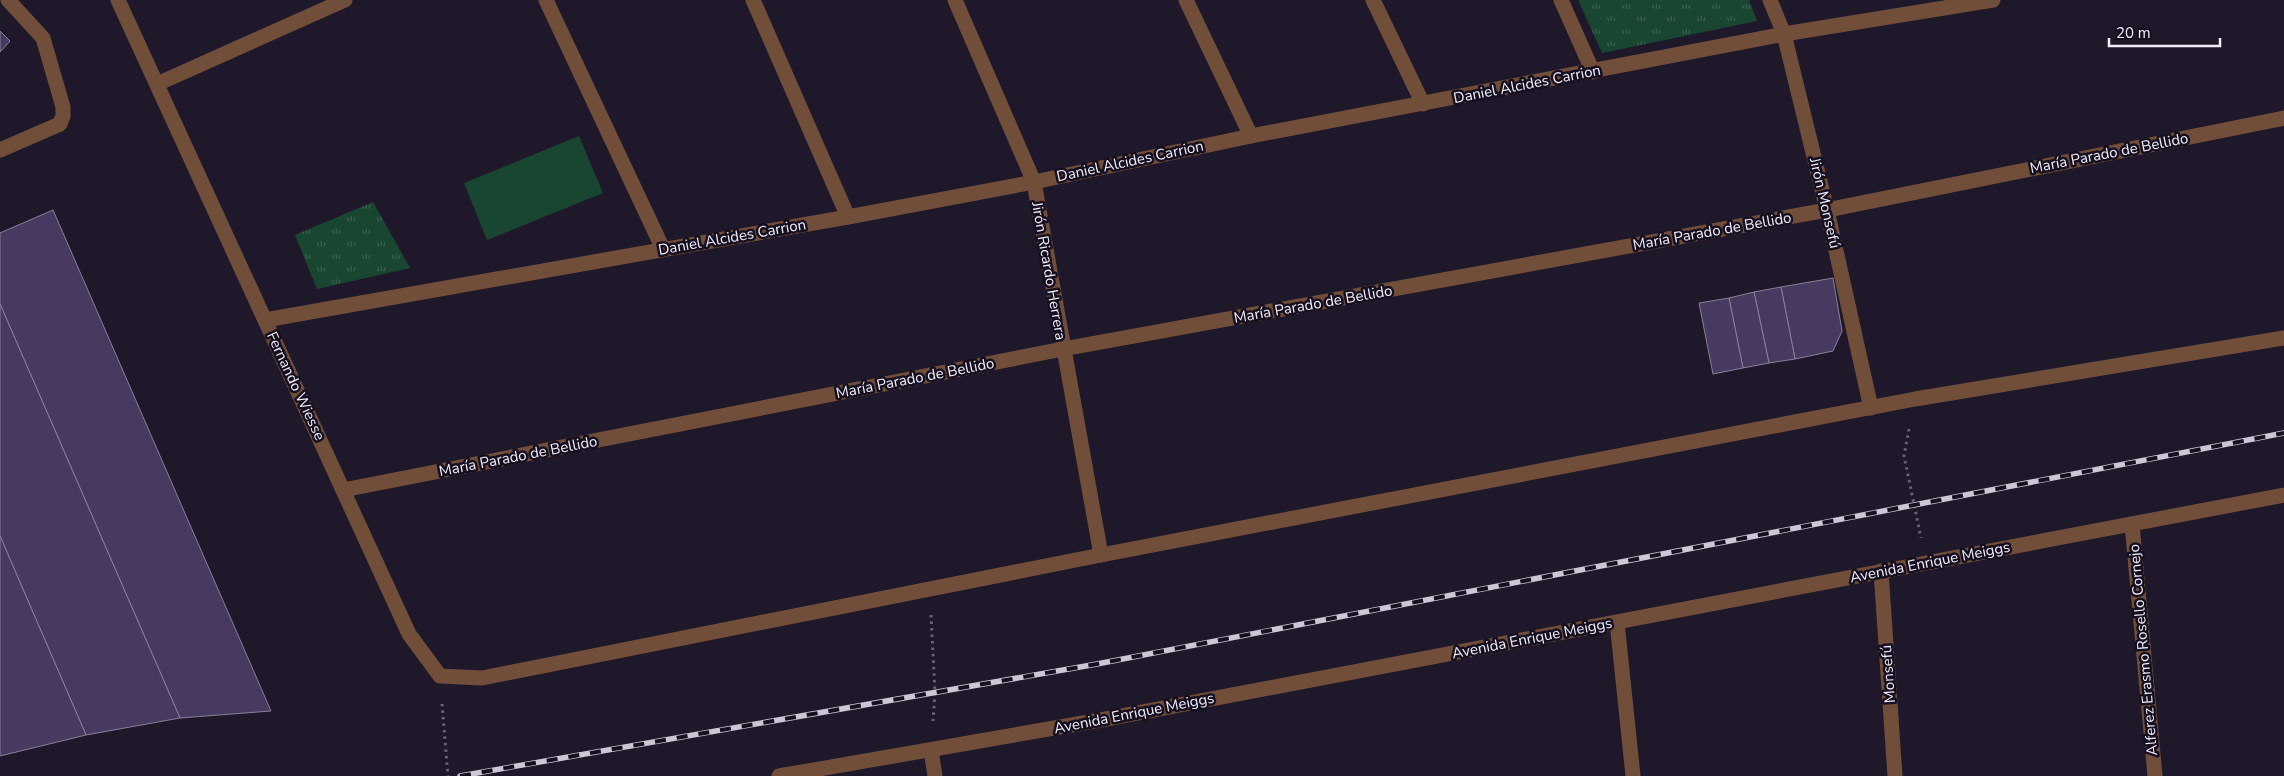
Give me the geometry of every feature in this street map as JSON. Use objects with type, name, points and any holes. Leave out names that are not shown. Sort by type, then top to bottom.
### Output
[{"type":"street","points":[[0,150],[60,124],[63,116],[63,107],[43,38],[8,0]]},
{"type":"street","name":"Fernando Wiesse","points":[[118,0],[410,634],[440,676]]},
{"type":"street","points":[[157,84],[345,0]]},
{"type":"street","points":[[546,0],[663,249]]},
{"type":"street","points":[[753,0],[848,217]]},
{"type":"street","name":"Jirón Ricardo Herrera","points":[[955,0],[1034,182],[1101,555]]},
{"type":"street","points":[[1186,0],[1250,136]]},
{"type":"street","points":[[1373,0],[1423,104]]},
{"type":"street","points":[[1561,0],[1593,72]]},
{"type":"street","name":"Jirón Monsefú","points":[[1770,0],[1784,34],[1827,210],[1871,408]]},
{"type":"street","name":"Daniel Alcides Carrion","points":[[265,320],[848,217],[1034,182],[1250,136],[1784,34],[1993,0]]},
{"type":"street","name":"María Parado de Bellido","points":[[343,490],[1063,349],[1827,210],[2284,118]]},
{"type":"street","points":[[440,676],[482,678],[1101,555],[1871,408],[2284,338]]},
{"type":"street","name":"Avenida Enrique Meiggs","points":[[779,776],[1106,719],[2284,494]]},
{"type":"street","name":"Alferez Erasmo Rosello Cornejo","points":[[2132,524],[2155,776]]},
{"type":"street","name":"Monsefú","points":[[1881,571],[1895,776]]},
{"type":"street","points":[[1617,622],[1633,776]]},
{"type":"street","points":[[931,750],[935,776]]},
{"type":"path","points":[[1904,456],[1919,527]]},
{"type":"path","points":[[929,590],[935,692],[931,750]]},
{"type":"path","points":[[440,676],[448,776]]},
{"type":"green space","points":[[1578,0],[1749,0],[1757,21],[1602,53]]},
{"type":"green space","points":[[579,136],[603,193],[487,240],[464,183]]},
{"type":"green space","points":[[373,202],[410,268],[317,289],[295,235]]},
{"type":"building","points":[[0,31],[10,41],[0,52]]},
{"type":"building","points":[[53,210],[271,711],[180,718],[0,304],[0,233]]},
{"type":"building","points":[[1833,278],[1842,331],[1833,351],[1795,359],[1781,287]]},
{"type":"building","points":[[1781,287],[1795,359],[1769,363],[1754,292]]},
{"type":"building","points":[[1754,292],[1769,363],[1743,368],[1729,298]]},
{"type":"building","points":[[1729,298],[1743,368],[1713,374],[1699,303]]},
{"type":"building","points":[[0,304],[180,718],[86,735],[0,536]]},
{"type":"building","points":[[0,536],[86,735],[0,756]]},
{"type":"railway","points":[[460,776],[1097,664],[2284,433]]}]
